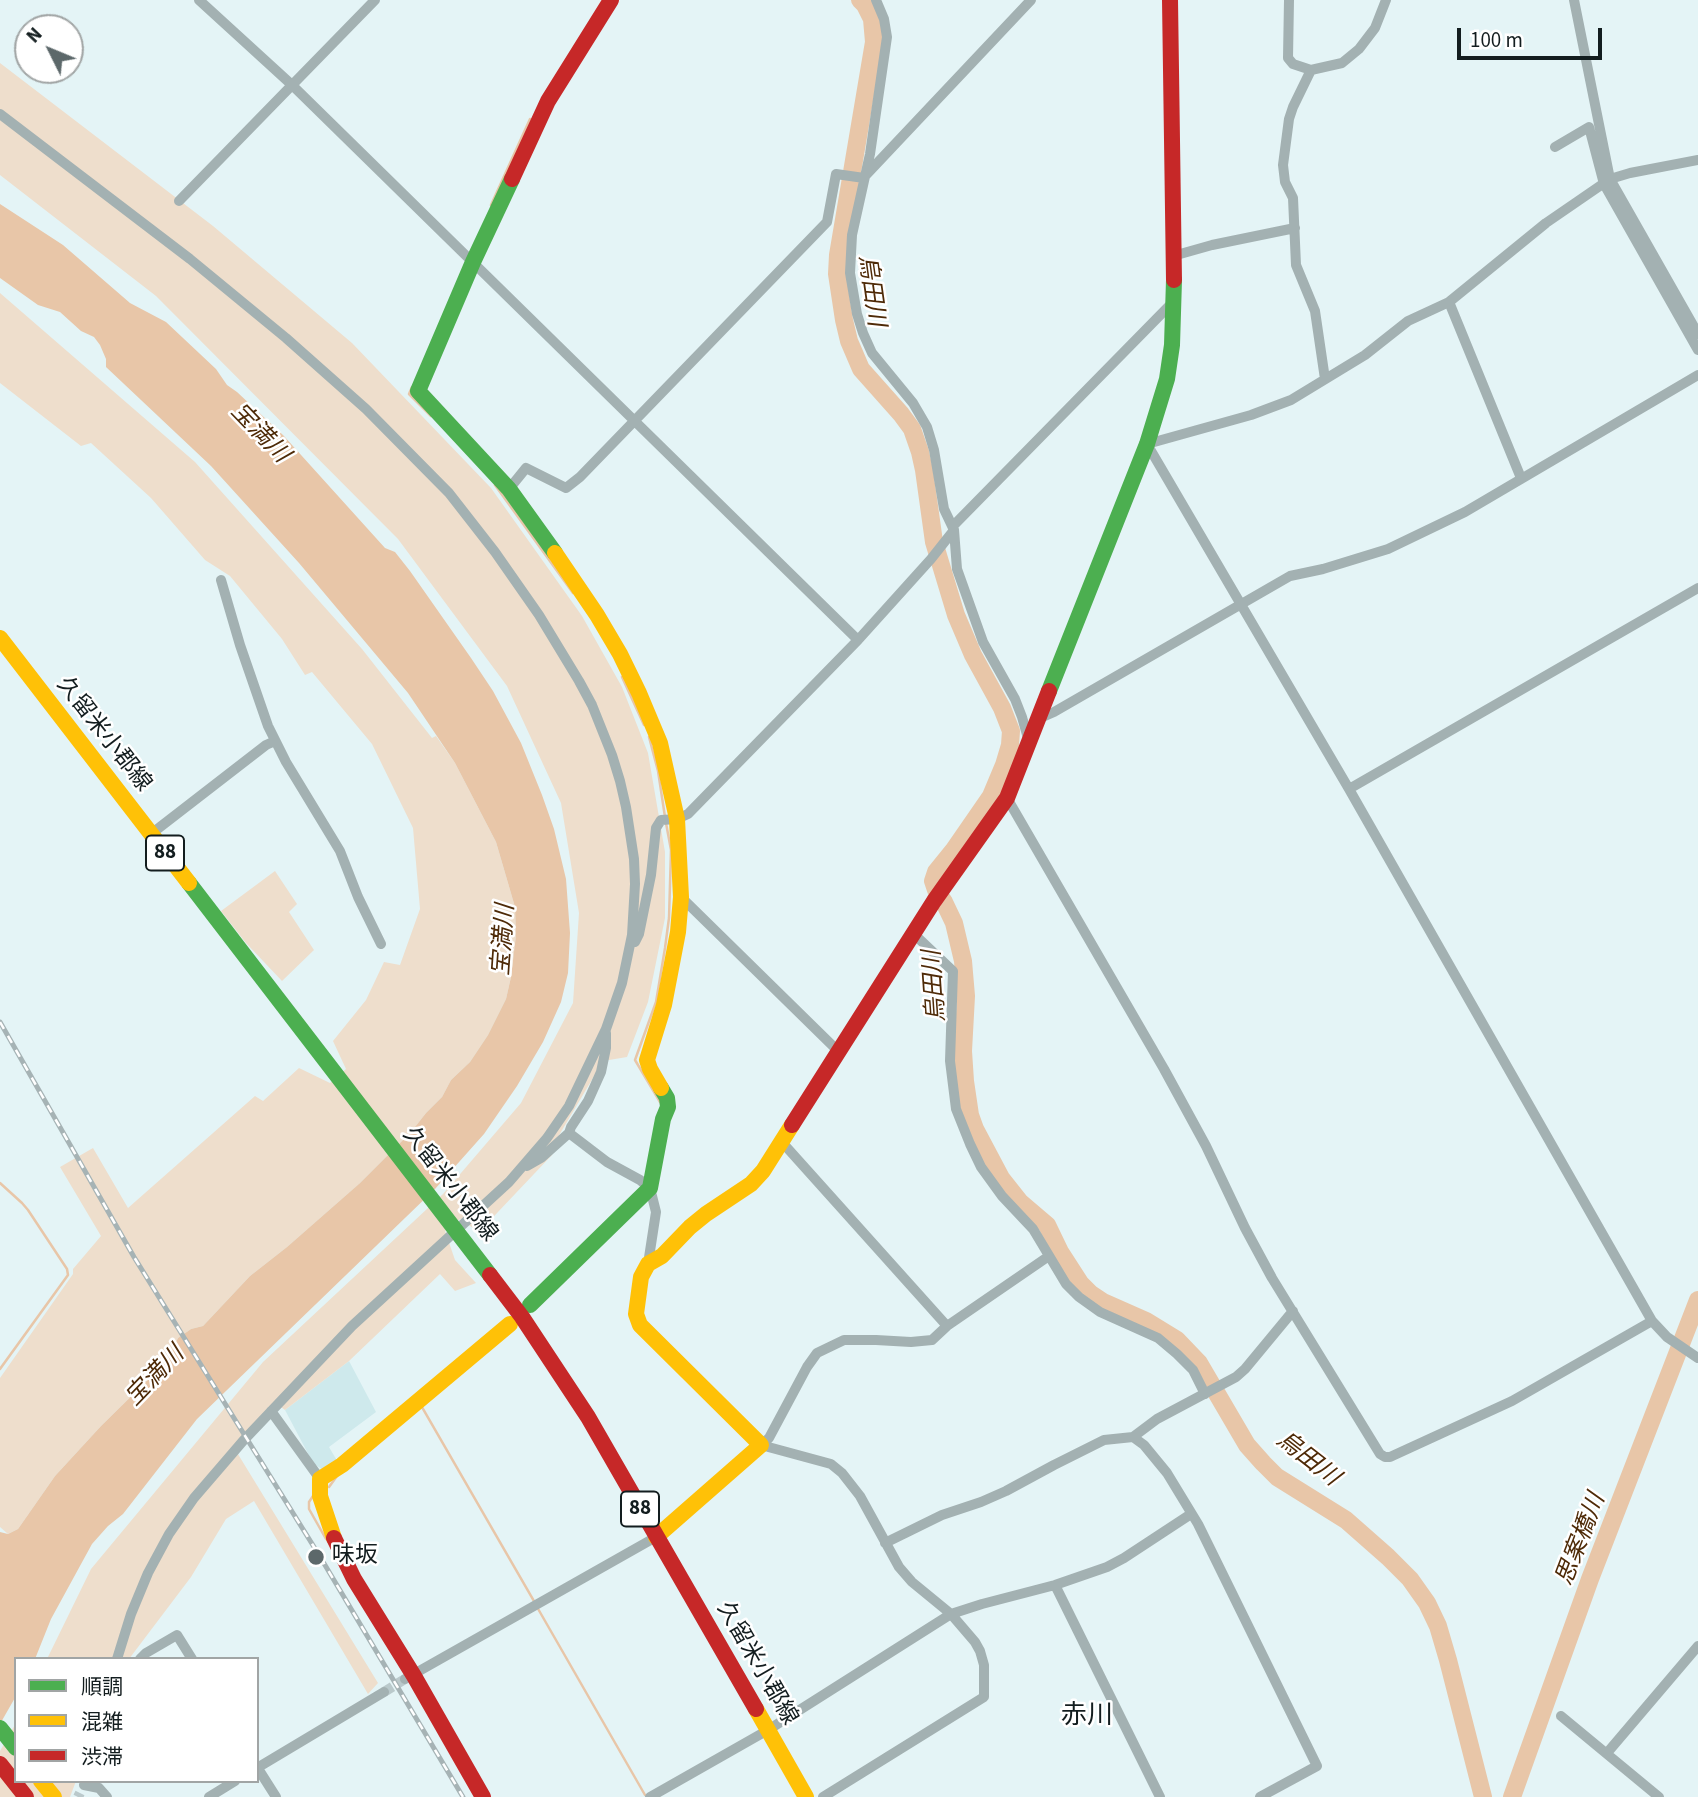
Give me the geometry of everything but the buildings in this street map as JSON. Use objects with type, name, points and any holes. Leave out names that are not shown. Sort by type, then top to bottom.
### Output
[{"type":"main road","points":[[530,1305],[652,1196],[667,1098],[647,1060],[673,965],[681,897],[660,743],[620,654],[566,568],[509,489],[418,391],[473,262],[548,100],[611,0]]},
{"type":"main road","points":[[656,1537],[761,1445],[640,1325],[636,1314],[641,1277],[648,1264],[662,1256],[690,1227],[751,1184],[763,1171],[913,933],[1007,798],[1147,444],[1170,365],[1174,301],[1170,0]]},
{"type":"main road","name":"久留米小郡線","points":[[0,638],[522,1317],[588,1417],[806,1797]]},
{"type":"main road","points":[[483,1797],[354,1579],[334,1539],[320,1496],[320,1479],[342,1465],[510,1324]]},
{"type":"main road","points":[[0,1728],[14,1746]]},
{"type":"main road","points":[[0,1764],[14,1782]]},
{"type":"main road","points":[[15,1783],[26,1797]]},
{"type":"street","points":[[199,0],[292,85],[858,640]]},
{"type":"street","points":[[179,201],[375,0]]},
{"type":"street","points":[[876,0],[884,19],[887,37],[870,154],[861,177],[852,236],[850,261],[857,314],[872,353],[913,404],[927,427],[934,450],[944,509],[954,528],[957,569],[983,642],[1015,699],[1029,742]]},
{"type":"street","points":[[861,177],[1031,0]]},
{"type":"street","points":[[1289,0],[1288,58],[1293,64],[1311,70],[1342,63],[1359,50],[1375,27],[1386,0]]},
{"type":"street","points":[[1574,0],[1607,182],[1698,334]]},
{"type":"street","points":[[1311,70],[1293,107],[1283,165],[1285,182],[1293,198],[1296,265],[1315,311],[1325,379]]},
{"type":"street","points":[[0,114],[190,259],[316,364],[366,409],[449,493],[539,615],[592,705],[612,755],[626,807],[634,859],[634,910],[622,983],[606,1029],[569,1106],[547,1138],[518,1171],[352,1326],[240,1444],[194,1498],[169,1534],[139,1593],[118,1657]]},
{"type":"street","points":[[1555,148],[1589,127],[1607,182],[1698,349]]},
{"type":"street","points":[[1696,1356],[1667,1337],[1652,1321],[1349,789],[1147,444],[1251,415],[1291,400],[1366,355],[1408,321],[1449,302],[1546,223],[1607,182],[1630,173],[1698,160]]},
{"type":"street","points":[[509,489],[526,468],[566,488],[580,477],[827,222],[836,174],[861,177]]},
{"type":"street","points":[[1173,256],[1295,228]]},
{"type":"street","points":[[628,959],[639,934],[651,875],[656,828],[669,820],[688,814],[858,640],[931,559],[954,528],[1174,301]]},
{"type":"street","points":[[1449,302],[1521,478]]},
{"type":"street","points":[[1038,719],[1290,576],[1388,549],[1465,512],[1698,375]]},
{"type":"street","points":[[221,580],[268,726],[286,762],[340,850],[358,897],[381,944]]},
{"type":"street","points":[[1349,789],[1698,588]]},
{"type":"street","points":[[150,834],[266,745],[275,741]]},
{"type":"street","points":[[1007,798],[1164,1069],[1206,1146],[1250,1237],[1380,1454],[1390,1457],[1511,1401],[1652,1321]]},
{"type":"street","points":[[681,897],[838,1051]]},
{"type":"street","points":[[913,933],[953,971],[950,1061],[957,1109],[981,1167],[1002,1196],[1033,1229],[1066,1284],[1079,1297],[1100,1312],[1158,1338],[1193,1370],[1207,1393]]},
{"type":"street","points":[[518,1171],[541,1157],[569,1133],[601,1072],[606,1048],[606,1029]]},
{"type":"street","points":[[569,1133],[607,1162],[640,1180],[652,1196],[656,1212],[648,1264]]},
{"type":"street","points":[[781,1141],[947,1326]]},
{"type":"street","points":[[761,1445],[769,1438],[817,1353],[844,1340],[932,1340],[947,1326],[1049,1256]]},
{"type":"street","points":[[885,1543],[942,1515],[1006,1491],[1104,1440],[1133,1437],[1157,1419],[1225,1383],[1245,1369],[1293,1311]]},
{"type":"street","points":[[271,1411],[320,1479]]},
{"type":"street","points":[[1133,1437],[1144,1445],[1167,1473],[1198,1524],[1318,1766],[1260,1797]]},
{"type":"street","points":[[761,1445],[831,1464],[842,1473],[860,1496],[899,1567],[912,1582],[951,1614],[975,1642],[984,1665],[984,1697],[823,1797]]},
{"type":"street","points":[[650,1797],[768,1730],[951,1614],[1055,1585],[1107,1567],[1191,1514]]},
{"type":"street","points":[[410,1677],[656,1537]]},
{"type":"street","points":[[1055,1585],[1160,1797]]},
{"type":"street","points":[[141,1657],[177,1635],[191,1657]]},
{"type":"street","points":[[1607,1753],[1698,1646]]},
{"type":"street","points":[[259,1767],[384,1692]]},
{"type":"street","points":[[1561,1716],[1658,1797]]},
{"type":"street","points":[[259,1771],[276,1797]]},
{"type":"street","points":[[209,1797],[232,1783]]},
{"type":"street","points":[[83,1786],[100,1784],[107,1797]]},
{"type":"shaded area","points":[[0,63],[14,74],[14,84],[27,84],[213,226],[352,343],[491,488],[582,616],[622,687],[648,753],[665,852],[665,918],[648,1002],[627,1057],[603,1061],[558,1137],[552,1155],[479,1232],[460,1219],[445,1231],[455,1260],[476,1283],[455,1291],[440,1274],[349,1361],[285,1410],[274,1402],[233,1446],[378,1683],[368,1694],[254,1501],[226,1519],[191,1577],[131,1657],[48,1657],[91,1569],[263,1362],[443,1194],[521,1103],[573,1003],[579,913],[561,803],[507,686],[398,539],[156,296],[0,175]]},
{"type":"shaded area","points":[[0,293],[195,462],[362,649],[432,738],[436,736],[455,763],[496,842],[515,907],[516,935],[506,999],[488,1035],[470,1062],[451,1080],[442,1097],[360,1183],[250,1276],[203,1326],[191,1329],[178,1338],[167,1361],[55,1476],[18,1529],[8,1534],[0,1527],[0,1378],[73,1274],[73,1269],[101,1236],[60,1167],[93,1148],[128,1208],[255,1096],[263,1101],[299,1068],[330,1083],[346,1069],[333,1041],[366,1000],[384,962],[400,965],[420,909],[413,828],[372,744],[312,672],[305,675],[282,639],[230,576],[205,560],[151,498],[91,443],[81,446],[0,383]]},
{"type":"shaded area","points":[[275,871],[297,904],[289,912],[314,950],[282,981],[246,943],[221,911]]},
{"type":"shaded area","points":[[349,1361],[376,1412],[329,1447],[339,1464],[326,1472],[313,1463],[285,1410]]},
{"type":"shaded area","points":[[14,1726],[14,1783],[75,1783],[70,1797],[0,1797],[0,1751]]},
{"type":"water","name":"宝満川","points":[[0,204],[63,245],[130,303],[166,322],[216,369],[227,385],[283,435],[385,548],[395,552],[493,691],[521,743],[554,829],[566,879],[570,933],[568,973],[561,1002],[543,1042],[484,1134],[435,1189],[197,1419],[123,1514],[92,1544],[51,1619],[36,1657],[14,1657],[14,1700],[0,1724],[0,1532],[8,1534],[18,1529],[55,1476],[167,1361],[178,1338],[191,1329],[203,1326],[250,1276],[360,1183],[442,1097],[451,1080],[470,1062],[488,1035],[506,999],[516,935],[515,907],[496,842],[455,763],[408,693],[299,563],[211,466],[106,367],[106,359],[94,337],[81,331],[60,312],[38,305],[0,278]]},
{"type":"waterway","name":"烏田川","points":[[860,0],[872,19],[874,42],[838,255],[837,274],[844,320],[849,341],[861,369],[912,429],[924,470],[934,542],[956,615],[1011,731],[1004,765],[991,796],[936,872],[933,881],[954,923],[963,961],[966,996],[963,1051],[970,1115],[1001,1178],[1020,1202],[1047,1225],[1080,1283],[1103,1302],[1146,1321],[1177,1340],[1199,1363],[1247,1445],[1263,1463],[1277,1477],[1346,1520],[1410,1579],[1427,1603],[1438,1626],[1483,1797]]},
{"type":"waterway","points":[[491,205],[530,119]]},
{"type":"waterway","points":[[412,387],[409,394],[431,416]]},
{"type":"waterway","points":[[495,485],[573,593]]},
{"type":"waterway","points":[[622,677],[644,725]]},
{"type":"waterway","points":[[649,737],[658,771],[665,817]]},
{"type":"waterway","points":[[660,1102],[635,1060],[656,1002],[669,918],[671,850],[666,823]]},
{"type":"waterway","points":[[0,1183],[28,1210],[67,1269],[68,1275],[0,1369]]},
{"type":"waterway","name":"思案橋川","points":[[1512,1797],[1590,1579],[1698,1300]]},
{"type":"waterway","points":[[422,1407],[534,1601]]},
{"type":"waterway","points":[[329,1487],[337,1476]]},
{"type":"waterway","points":[[313,1496],[309,1509],[326,1539]]},
{"type":"waterway","points":[[537,1607],[645,1795]]},
{"type":"tunnel","points":[[384,1692],[405,1679]]},
{"type":"tunnel","points":[[78,1797],[80,1793]]},
{"type":"railway","points":[[0,1022],[134,1257],[319,1555],[463,1797]]},
{"type":"traffic: fast","points":[[512,179],[418,391],[509,489],[555,553]]},
{"type":"traffic: fast","points":[[1049,691],[1147,444],[1167,379],[1172,345],[1174,280]]},
{"type":"traffic: fast","points":[[189,883],[490,1275]]},
{"type":"traffic: fast","points":[[530,1305],[650,1188],[663,1119],[668,1107],[667,1098],[661,1088]]},
{"type":"traffic: fast","points":[[0,1728],[14,1746]]},
{"type":"traffic: slow","points":[[555,553],[597,615],[639,693],[660,743],[677,819],[681,897],[678,932],[664,1005],[647,1060],[661,1088]]},
{"type":"traffic: slow","points":[[0,638],[189,883]]},
{"type":"traffic: slow","points":[[656,1537],[761,1445],[640,1325],[636,1314],[641,1277],[648,1264],[662,1256],[690,1227],[751,1184],[763,1171],[792,1125]]},
{"type":"traffic: slow","points":[[334,1538],[320,1496],[320,1479],[342,1465],[510,1324]]},
{"type":"traffic: slow","points":[[756,1709],[806,1797]]},
{"type":"traffic: slow","points":[[43,1783],[54,1797]]},
{"type":"traffic: jam","points":[[512,179],[548,101],[611,0]]},
{"type":"traffic: jam","points":[[1170,0],[1174,280]]},
{"type":"traffic: jam","points":[[792,1125],[934,901],[1007,798],[1049,691]]},
{"type":"traffic: jam","points":[[490,1275],[522,1317],[588,1417],[756,1709]]},
{"type":"traffic: jam","points":[[334,1538],[354,1579],[414,1676],[483,1797]]},
{"type":"traffic: jam","points":[[0,1764],[14,1782]]},
{"type":"traffic: jam","points":[[15,1783],[26,1797]]},
{"type":"place","name":"味坂","points":[[316,1557]]},
{"type":"district","name":"赤川","points":[[1087,1717]]}]
